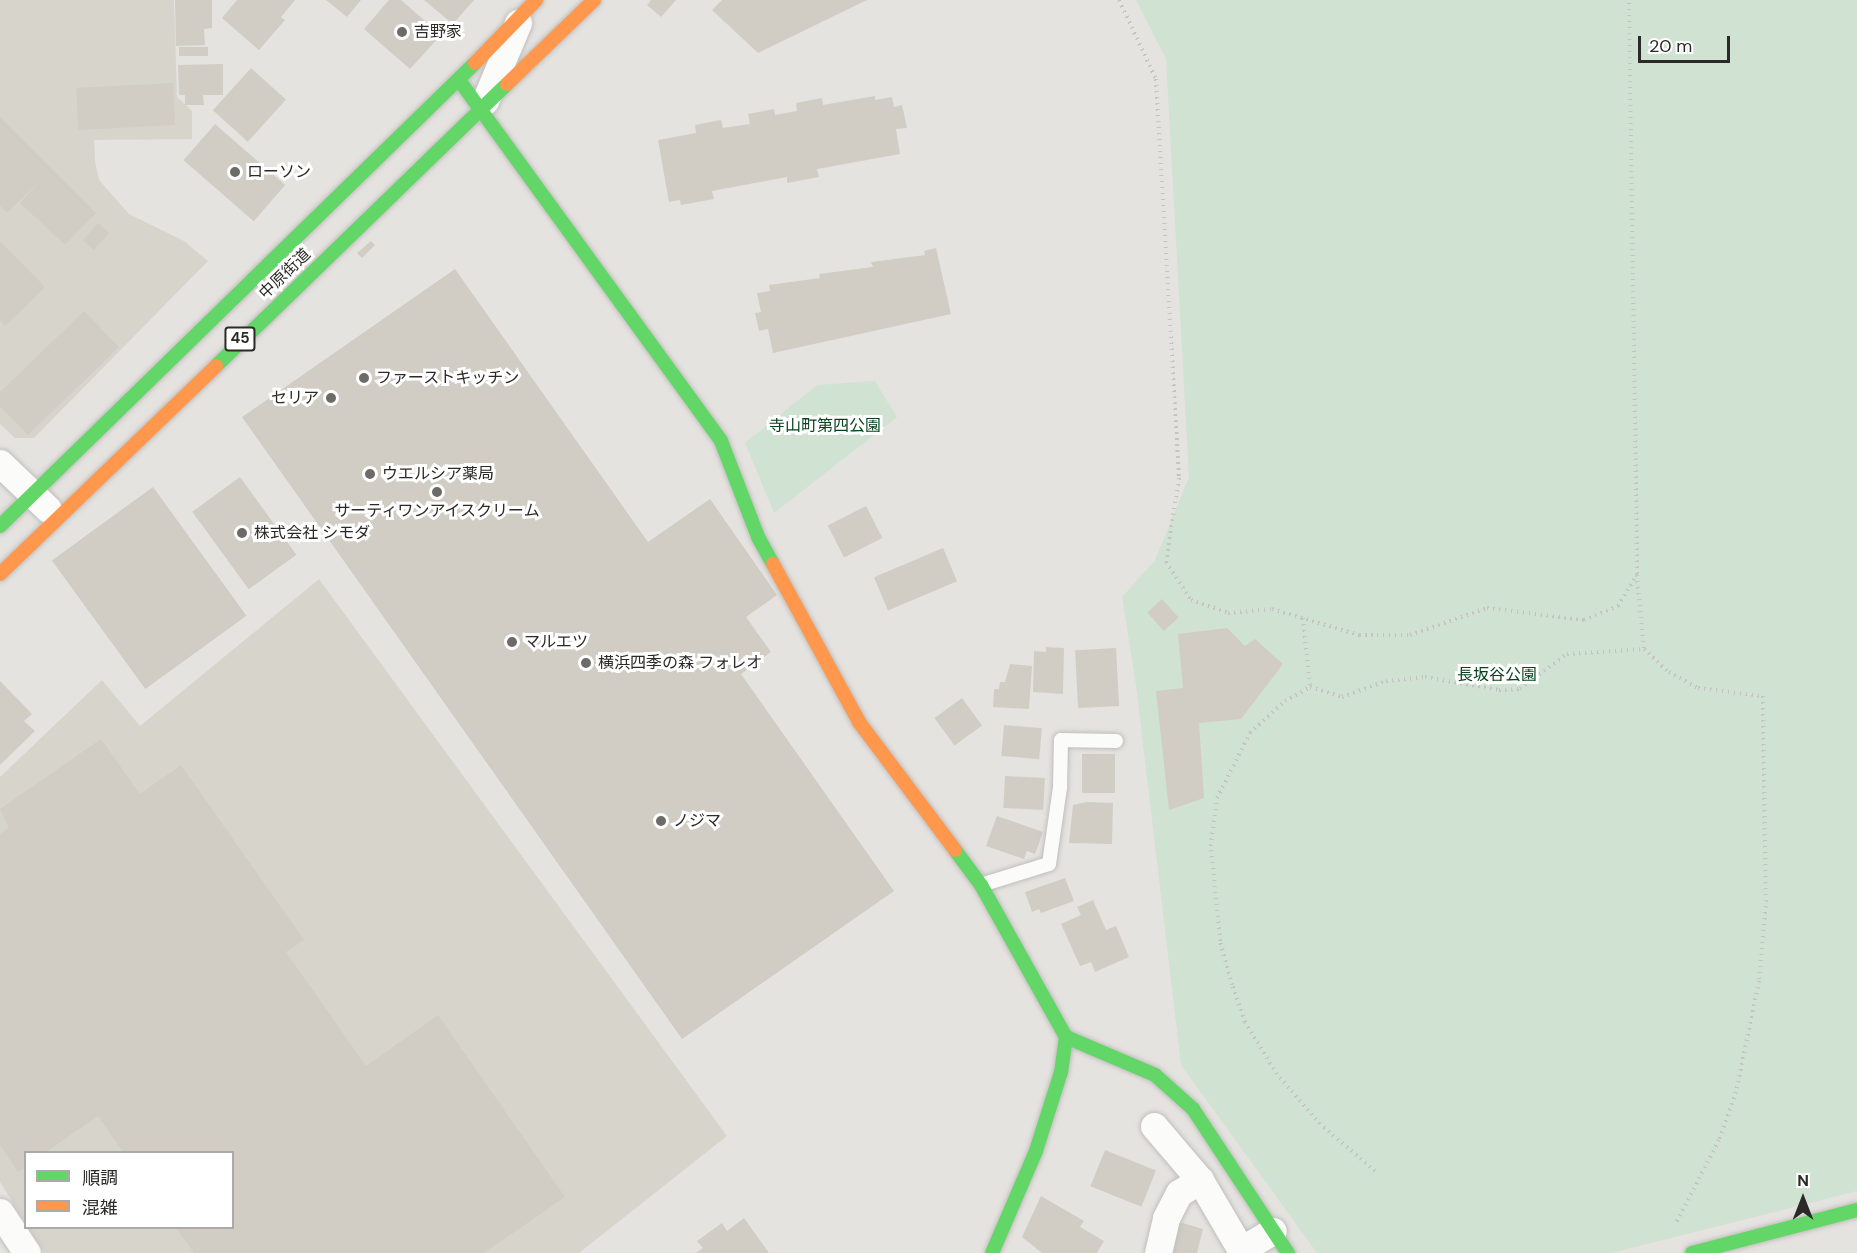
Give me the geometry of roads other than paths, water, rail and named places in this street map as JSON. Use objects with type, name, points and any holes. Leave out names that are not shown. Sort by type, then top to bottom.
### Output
[{"type":"street","name":"中原街道","points":[[0,574],[594,0]]},
{"type":"street","name":"中原街道","points":[[0,526],[459,80],[525,4]]},
{"type":"street","points":[[483,108],[525,4]]},
{"type":"street","points":[[459,80],[483,108],[721,441],[758,537],[859,722],[981,885],[1066,1037],[1061,1072],[1036,1151],[993,1253]]},
{"type":"street","points":[[0,463],[57,518]]},
{"type":"street","points":[[1066,1037],[1155,1075],[1193,1109],[1288,1253]]},
{"type":"street","points":[[1154,1126],[1200,1180],[1241,1250],[1273,1231]]},
{"type":"street","points":[[1158,1253],[1166,1218],[1179,1193],[1200,1180]]},
{"type":"street","points":[[1692,1253],[1857,1210]]},
{"type":"street","points":[[0,1212],[27,1253]]},
{"type":"lane","points":[[981,885],[1049,864],[1060,788],[1061,740],[1116,741]]},
{"type":"place","name":"吉野家","points":[[402,32]]},
{"type":"place","name":"ローソン","points":[[235,172]]},
{"type":"place","name":"ファーストキッチン","points":[[364,378]]},
{"type":"place","name":"セリア","points":[[331,398]]},
{"type":"place","name":"ウエルシア薬局","points":[[370,474]]},
{"type":"place","name":"サーティワンアイスクリーム","points":[[437,492]]},
{"type":"place","name":"株式会社 シモダ","points":[[242,533]]},
{"type":"place","name":"マルエツ","points":[[512,642]]},
{"type":"place","name":"横浜四季の森 フォレオ","points":[[586,663]]},
{"type":"place","name":"ノジマ","points":[[661,821]]},
{"type":"park label","name":"寺山町第四公園","points":[[825,426]]},
{"type":"park label","name":"長坂谷公園","points":[[1497,675]]}]
